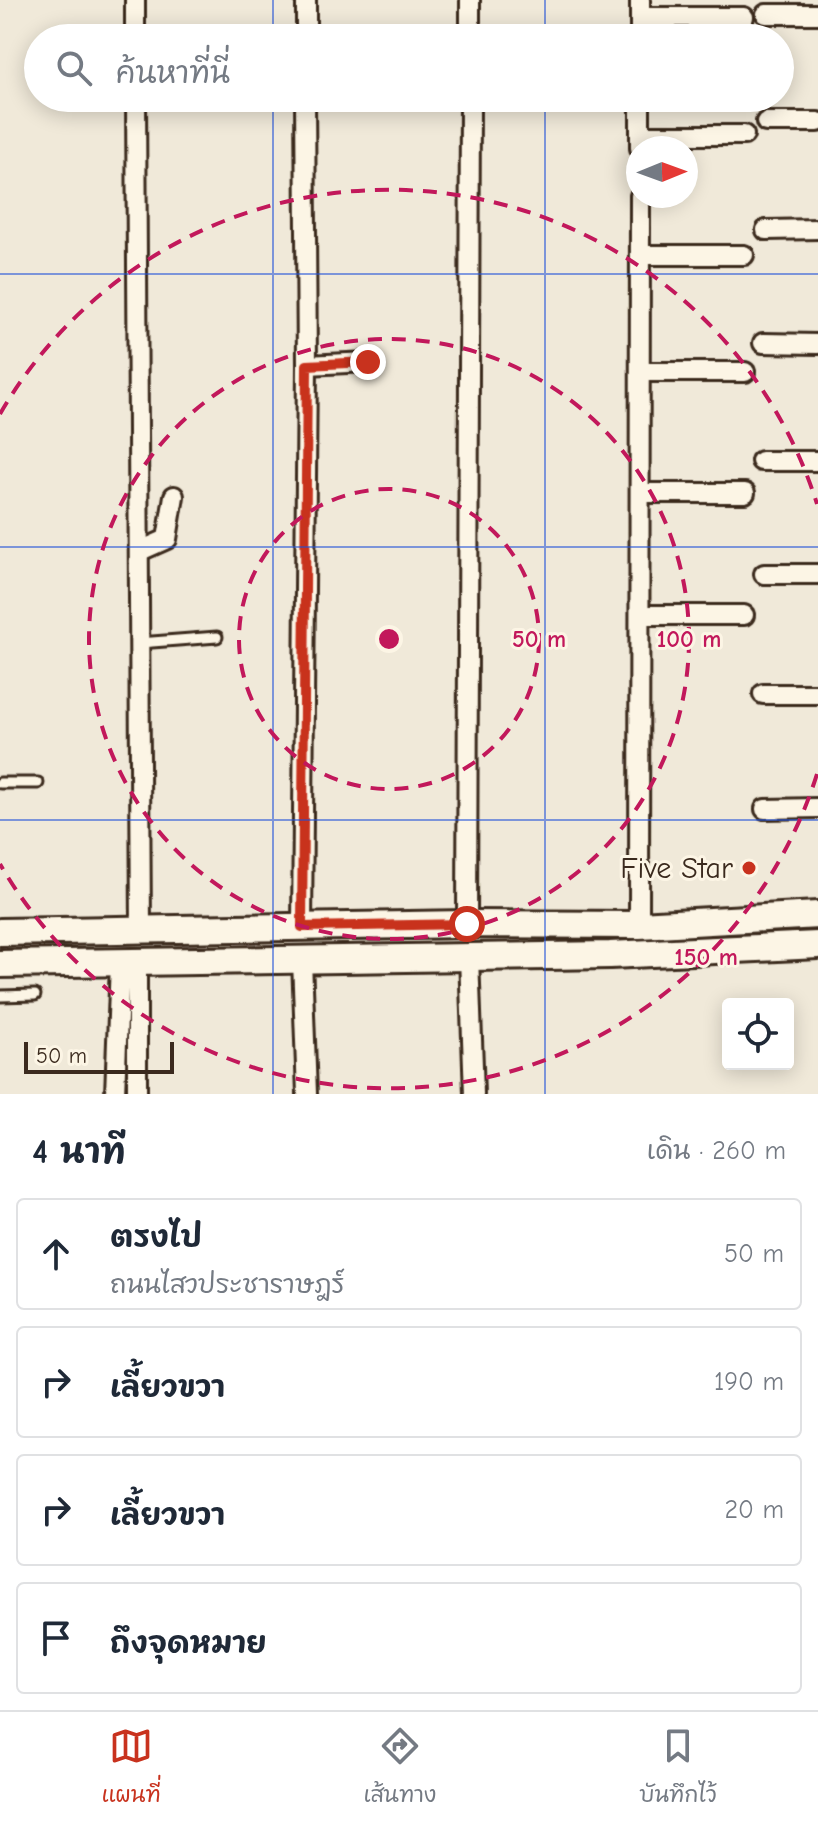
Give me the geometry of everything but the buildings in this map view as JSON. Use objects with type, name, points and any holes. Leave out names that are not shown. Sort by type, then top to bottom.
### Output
[{"type":"main road","points":[[0,932],[467,924],[639,925],[818,915]]},
{"type":"main road","points":[[0,964],[610,955],[818,945]]},
{"type":"street","points":[[135,0],[135,24]]},
{"type":"street","points":[[306,0],[306,24]]},
{"type":"street","points":[[470,0],[470,24]]},
{"type":"street","points":[[640,8],[744,17]]},
{"type":"street","points":[[766,14],[818,14]]},
{"type":"street","points":[[136,112],[141,931]]},
{"type":"street","points":[[302,927],[307,365],[305,112]]},
{"type":"street","points":[[467,924],[470,112]]},
{"type":"street","points":[[640,112],[640,136]]},
{"type":"street","points":[[766,122],[818,122]]},
{"type":"street","points":[[698,138],[744,135]]},
{"type":"street","points":[[639,925],[640,208]]},
{"type":"street","points":[[766,230],[818,229]]},
{"type":"street","points":[[640,255],[744,255]]},
{"type":"street","points":[[763,343],[818,344]]},
{"type":"street","points":[[307,365],[368,362]]},
{"type":"street","points":[[640,372],[745,372]]},
{"type":"street","points":[[761,461],[818,461]]},
{"type":"street","points":[[641,493],[745,493]]},
{"type":"street","points":[[140,551],[167,539],[174,496]]},
{"type":"street","points":[[764,574],[818,574]]},
{"type":"street","points":[[641,615],[744,615]]},
{"type":"street","points":[[763,694],[818,694]]},
{"type":"street","points":[[765,809],[818,808]]},
{"type":"street","points":[[469,957],[474,1094]]},
{"type":"street","points":[[302,960],[307,1094]]},
{"type":"street","points":[[115,1094],[128,962]]},
{"type":"street","points":[[128,962],[137,1094]]},
{"type":"lane","points":[[139,643],[217,637]]},
{"type":"lane","points":[[0,783],[38,783]]},
{"type":"lane","points":[[0,996],[35,995]]},
{"type":"place","name":"Five Star","points":[[749,868]]},
{"type":"route","points":[[368,362],[307,365],[302,927],[467,924]]}]
